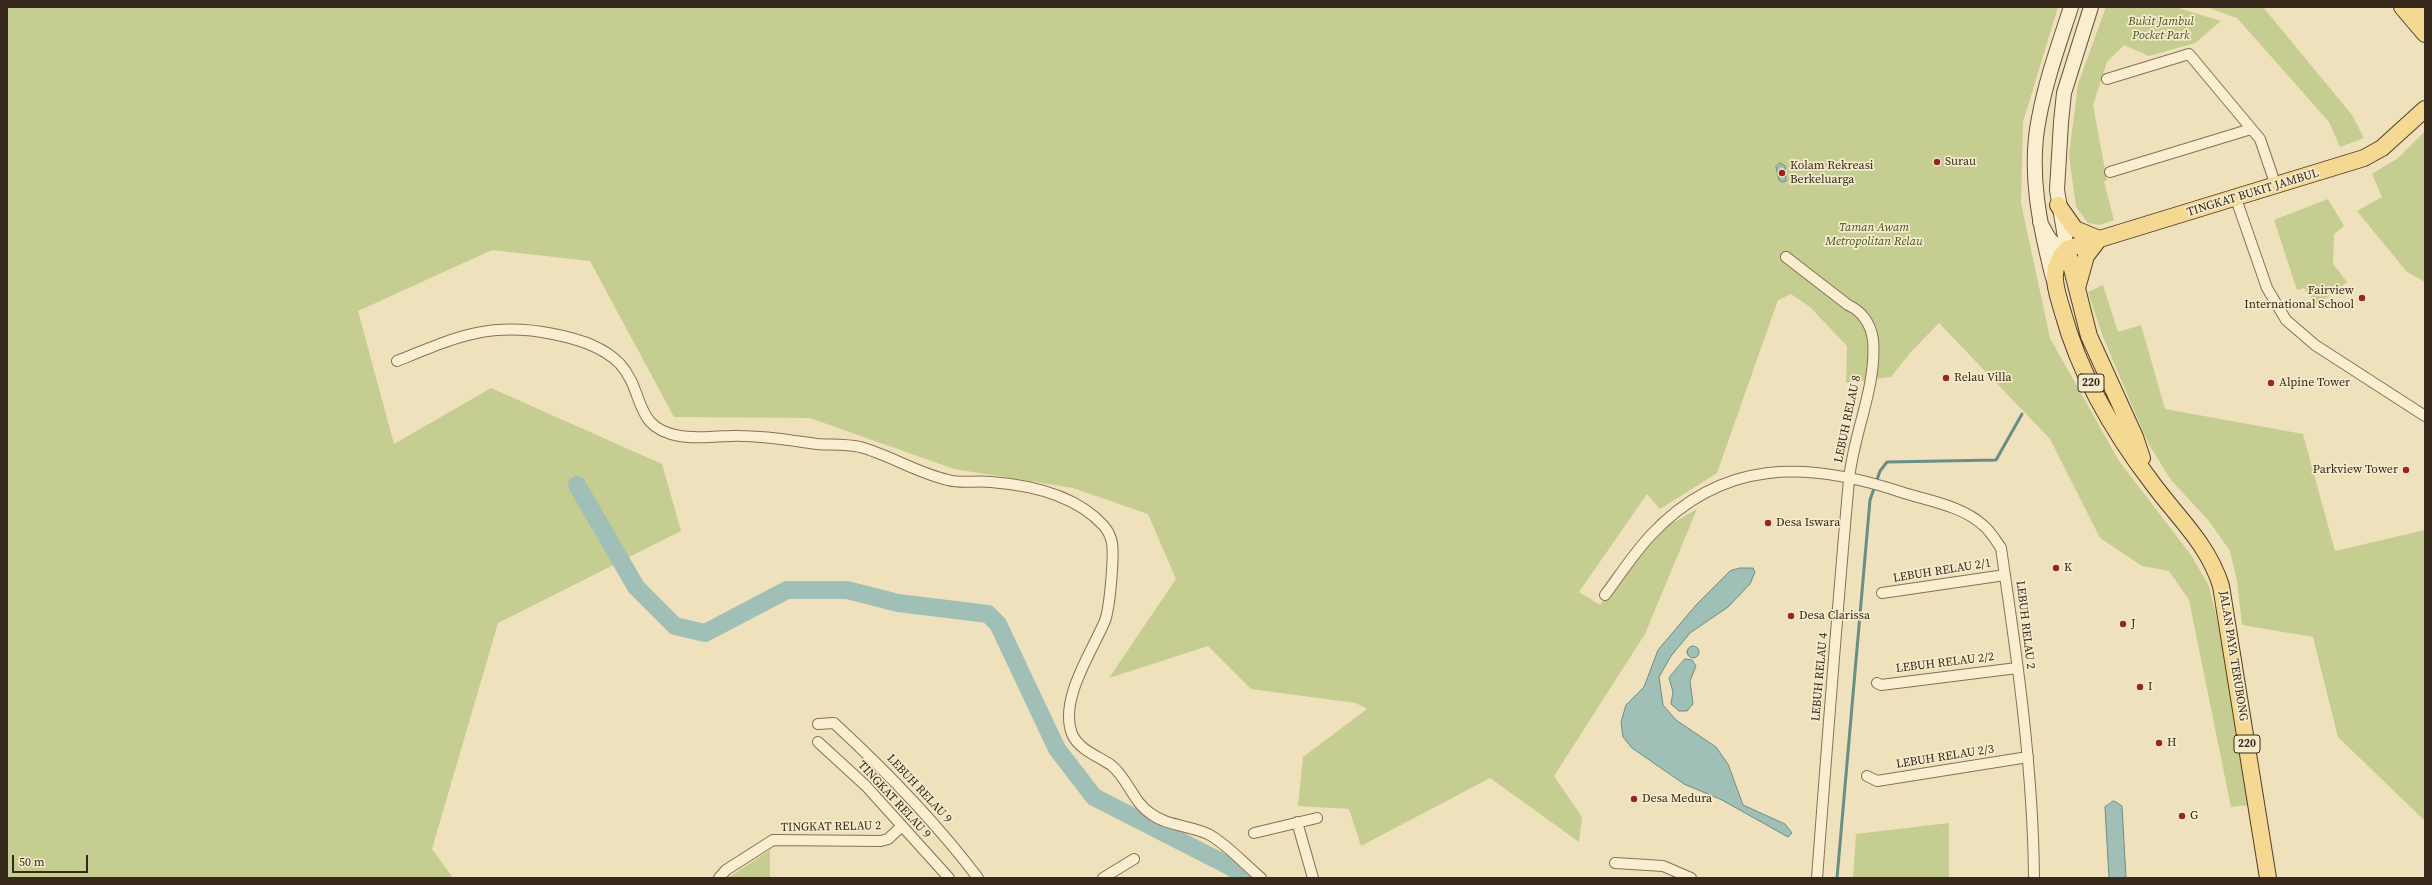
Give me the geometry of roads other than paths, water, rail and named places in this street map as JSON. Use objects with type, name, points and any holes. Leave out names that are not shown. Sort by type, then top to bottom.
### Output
[{"type":"main road","name":"JALAN PAYA TERUBONG","points":[[2071,7],[2053,64],[2039,120],[2035,184],[2040,222],[2053,278],[2071,343],[2107,416],[2149,479],[2206,549],[2221,586],[2268,878]]},
{"type":"main road","name":"JALAN PAYA TERUBONG","points":[[2091,7],[2064,93],[2057,167],[2058,205],[2076,291],[2089,336],[2135,437],[2149,479]]},
{"type":"main road","points":[[2402,7],[2425,34]]},
{"type":"main road","points":[[2418,7],[2425,16]]},
{"type":"main road","name":"TINGKAT BUKIT JAMBUL","points":[[2067,249],[2236,199],[2364,158],[2382,148],[2425,109]]},
{"type":"main road","points":[[2058,205],[2075,229],[2099,239],[2086,256],[2076,291]]},
{"type":"main road","points":[[2040,222],[2051,242],[2058,248],[2067,249]]},
{"type":"main road","points":[[2053,278],[2058,260],[2067,249]]},
{"type":"street","points":[[2107,79],[2189,54],[2265,148],[2276,186]]},
{"type":"street","points":[[2110,172],[2251,129]]},
{"type":"street","points":[[2236,199],[2267,288],[2286,320],[2315,345],[2425,416]]},
{"type":"street","name":"LEBUH RELAU 8","points":[[1605,595],[1650,536],[1678,510],[1698,496],[1740,478],[1763,472],[1802,470],[1849,479],[1869,384],[1873,338],[1867,321],[1859,310],[1848,305],[1786,256]]},
{"type":"street","points":[[397,361],[458,336],[481,331],[515,329],[550,334],[584,343],[618,361],[626,371],[648,421],[655,428],[667,433],[699,438],[751,436],[860,447],[949,481],[990,481],[1030,488],[1074,502],[1089,512],[1107,529],[1112,540],[1113,551],[1107,614],[1083,667],[1070,707],[1073,735],[1078,743],[1098,758],[1112,766],[1145,810],[1157,819],[1209,835],[1261,878]]},
{"type":"street","name":"LEBUH RELAU 2","points":[[1849,479],[1884,486],[1967,513],[1985,526],[2001,548],[2028,757],[2034,823],[2034,878]]},
{"type":"street","name":"LEBUH RELAU 4","points":[[1817,878],[1849,479]]},
{"type":"street","name":"LEBUH RELAU 2/1","points":[[1882,594],[2005,575]]},
{"type":"street","name":"LEBUH RELAU 2/2","points":[[1877,683],[1881,685],[2017,668]]},
{"type":"street","name":"LEBUH RELAU 9","points":[[818,724],[834,723],[892,777],[953,844],[978,878]]},
{"type":"street","name":"TINGKAT RELAU 9","points":[[818,742],[866,786],[948,878]]},
{"type":"street","name":"LEBUH RELAU 2/3","points":[[1867,776],[1877,781],[2028,757]]},
{"type":"street","points":[[1254,833],[1317,818]]},
{"type":"street","points":[[1298,822],[1313,878]]},
{"type":"street","name":"TINGKAT RELAU 2","points":[[719,878],[726,870],[773,840],[881,841],[888,839],[902,826]]},
{"type":"street","points":[[1103,878],[1134,858]]},
{"type":"street","points":[[1615,863],[1663,866],[1691,878]]},
{"type":"water","name":"Kolam Rekreasi Berkeluarga","points":[[1780,163],[1785,166],[1786,181],[1782,182],[1779,180],[1776,167]]},
{"type":"water","points":[[1740,568],[1753,568],[1755,572],[1750,584],[1728,607],[1690,633],[1671,656],[1659,677],[1663,705],[1676,720],[1716,747],[1728,764],[1743,805],[1785,824],[1792,833],[1788,837],[1722,800],[1684,784],[1632,748],[1623,737],[1621,722],[1626,705],[1644,687],[1658,650],[1696,605],[1730,571]]},
{"type":"water","points":[[1693,646],[1697,648],[1699,652],[1697,656],[1693,658],[1689,656],[1687,652],[1689,648]]},
{"type":"water","points":[[1685,659],[1692,660],[1696,666],[1690,681],[1693,704],[1687,711],[1679,711],[1671,704],[1673,692],[1669,678]]},
{"type":"water","points":[[2114,801],[2122,806],[2126,878],[2109,878],[2105,807]]},
{"type":"waterway","points":[[1837,878],[1870,500],[1880,471],[1887,462],[1996,460],[2022,414]]},
{"type":"waterway","points":[[577,485],[636,587],[675,626],[705,633],[787,590],[847,590],[898,603],[988,614],[998,624],[1057,749],[1094,797],[1233,868],[1243,878]]},
{"type":"place","name":"Surau","points":[[1937,162]]},
{"type":"place","name":"Kolam Rekreasi Berkeluarga","points":[[1782,173]]},
{"type":"place","name":"Fairview International School","points":[[2362,298]]},
{"type":"place","name":"Relau Villa","points":[[1946,378]]},
{"type":"place","name":"Alpine Tower","points":[[2271,383]]},
{"type":"place","name":"Parkview Tower","points":[[2406,470]]},
{"type":"place","name":"Desa Iswara","points":[[1768,523]]},
{"type":"place","name":"K","points":[[2056,568]]},
{"type":"place","name":"Desa Clarissa","points":[[1791,616]]},
{"type":"place","name":"J","points":[[2123,624]]},
{"type":"place","name":"I","points":[[2140,687]]},
{"type":"place","name":"H","points":[[2159,743]]},
{"type":"place","name":"Desa Medura","points":[[1634,799]]},
{"type":"place","name":"G","points":[[2182,816]]},
{"type":"park label","name":"Bukit Jambul Pocket Park","points":[[2161,29]]},
{"type":"park label","name":"Taman Awam Metropolitan Relau","points":[[1874,235]]}]
